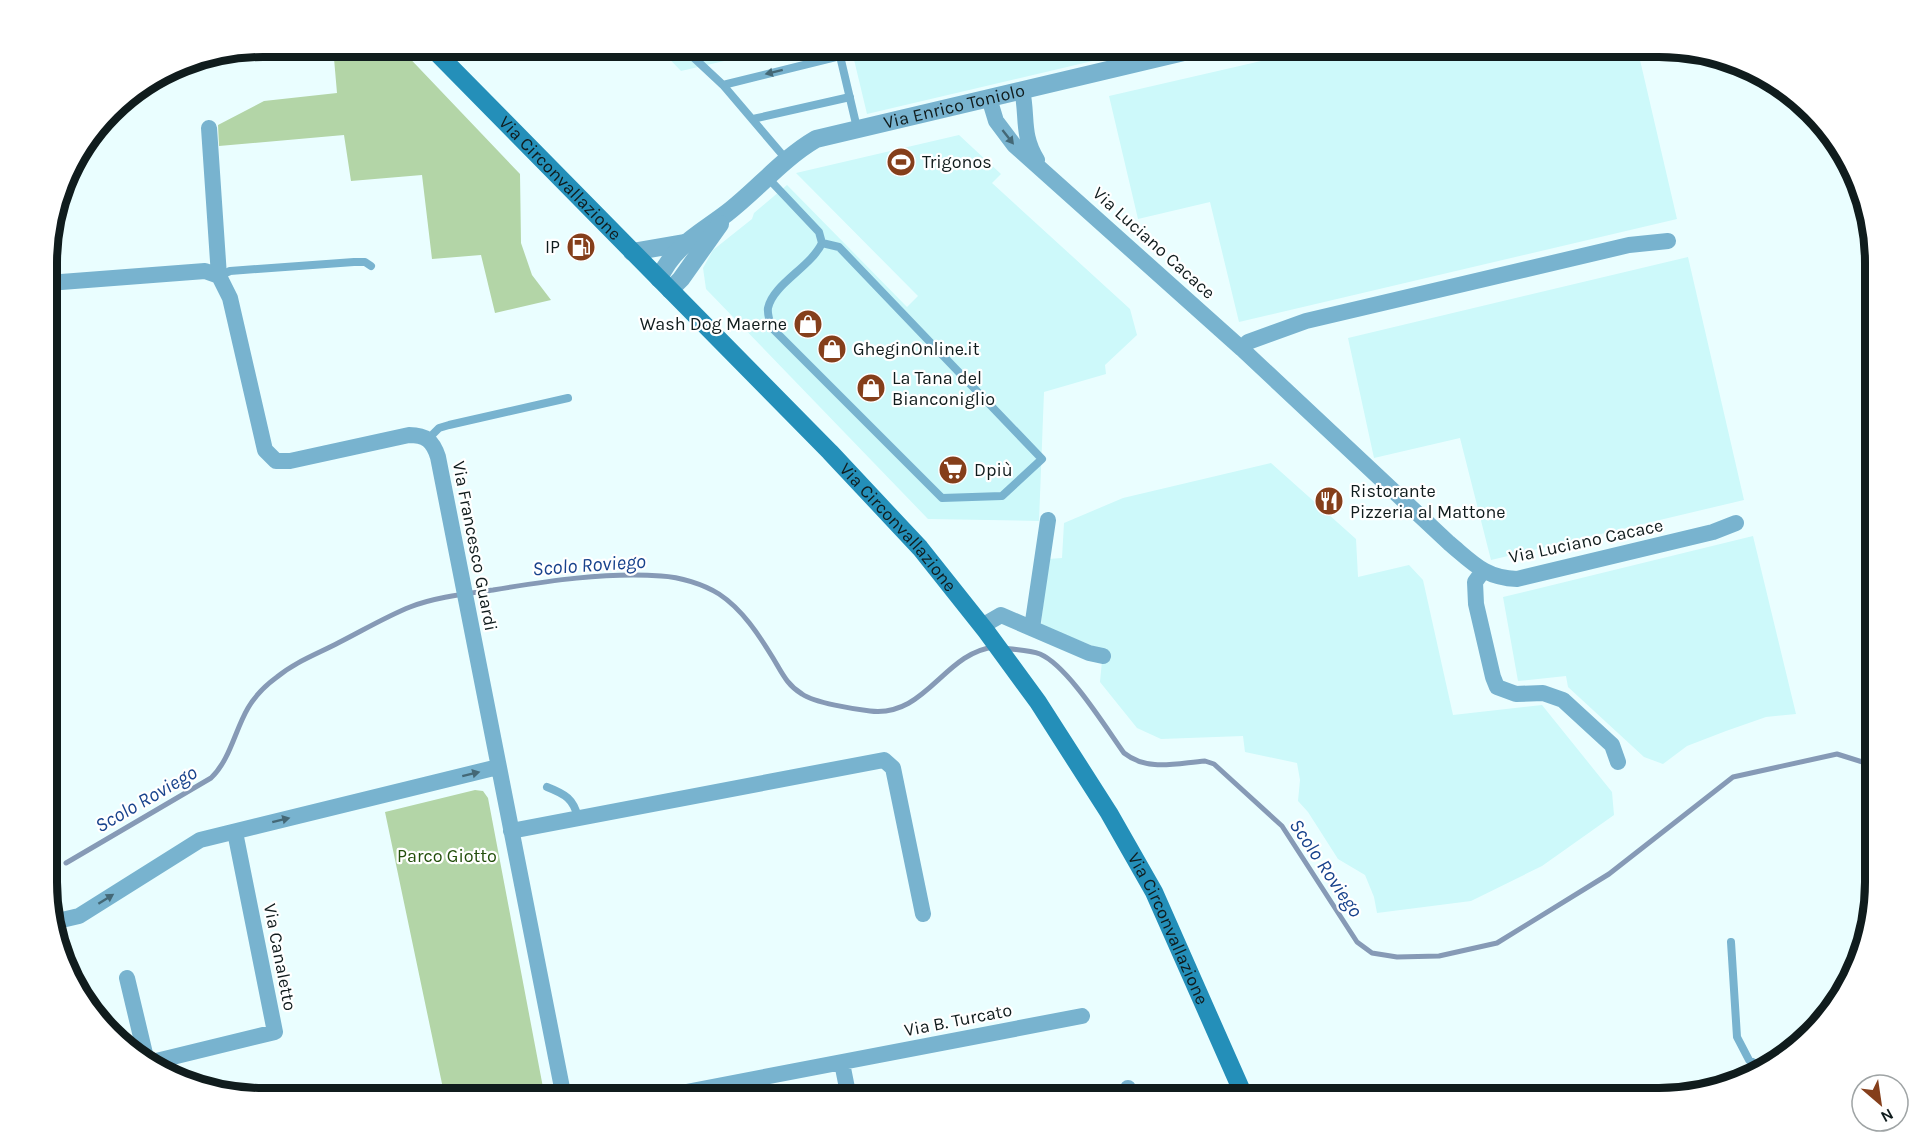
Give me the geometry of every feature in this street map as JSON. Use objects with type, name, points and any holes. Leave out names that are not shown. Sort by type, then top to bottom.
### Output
[{"type":"main road","name":"Via Circonvallazione","points":[[442,57],[830,452],[920,548],[984,629],[1013,667],[1109,813],[1154,892],[1241,1088]]},
{"type":"street","name":"Via Enrico Toniolo","points":[[728,212],[681,279],[664,284],[665,263],[684,243],[728,212],[786,159],[816,139],[1159,57]]},
{"type":"street","name":"Via Luciano Cacace","points":[[1022,90],[1026,139],[1040,166]]},
{"type":"street","name":"Via Luciano Cacace","points":[[989,98],[996,121],[1014,145],[1242,349],[1449,543],[1483,571],[1498,579],[1517,579],[1713,532],[1736,523]]},
{"type":"street","points":[[209,128],[220,261],[219,276],[230,298],[265,450],[276,461],[290,461],[409,435],[428,439]]},
{"type":"street","points":[[1242,349],[1248,342],[1306,321],[1629,245],[1668,241]]},
{"type":"street","name":"Via Enrico Toniolo","points":[[632,252],[684,243]]},
{"type":"street","points":[[57,283],[206,271],[219,276]]},
{"type":"street","name":"Via Francesco Guardi","points":[[428,439],[438,457],[468,621],[562,1088]]},
{"type":"street","points":[[1032,628],[1048,520]]},
{"type":"street","points":[[1483,571],[1474,582],[1476,604],[1497,687],[1516,694],[1543,693],[1563,700],[1612,745],[1618,762]]},
{"type":"street","points":[[984,629],[1001,615],[1103,656]]},
{"type":"street","points":[[511,831],[884,760],[893,768],[923,914]]},
{"type":"street","points":[[61,920],[79,916],[200,840],[498,767]]},
{"type":"street","name":"Via Canaletto","points":[[160,1060],[275,1032],[235,832]]},
{"type":"street","name":"Via Canaletto","points":[[127,978],[145,1050]]},
{"type":"street","name":"Via B. Turcato","points":[[708,1088],[1082,1016]]},
{"type":"street","points":[[842,1063],[847,1088]]},
{"type":"lane","points":[[693,57],[723,85],[786,159]]},
{"type":"lane","points":[[723,85],[836,57]]},
{"type":"lane","points":[[840,57],[857,128]]},
{"type":"lane","points":[[753,119],[850,97]]},
{"type":"lane","points":[[767,177],[819,232],[822,243],[817,254],[773,296],[768,309],[771,327],[942,498],[1002,496],[1042,459],[840,247],[822,243]]},
{"type":"lane","points":[[219,276],[230,271],[354,262],[365,262],[372,266]]},
{"type":"lane","points":[[428,439],[439,428],[449,425],[568,398]]},
{"type":"lane","points":[[547,787],[566,794],[575,804],[578,818]]},
{"type":"lane","points":[[1731,942],[1737,1037],[1749,1060],[1755,1064]]},
{"type":"shaded area","points":[[668,57],[741,57],[681,71]]},
{"type":"shaded area","points":[[853,57],[1109,57],[867,114]]},
{"type":"shaded area","points":[[1279,57],[1639,57],[1677,219],[1239,322],[1210,202],[1138,219],[1109,96]]},
{"type":"shaded area","points":[[959,135],[1001,174],[992,183],[1130,309],[1137,335],[1105,365],[1106,374],[1044,392],[1039,521],[928,519],[706,289],[703,268],[713,250],[752,219],[754,213],[787,185],[907,307],[918,296],[796,173]]},
{"type":"shaded area","points":[[1688,257],[1744,500],[1491,560],[1460,438],[1374,458],[1348,338]]},
{"type":"shaded area","points":[[1271,463],[1356,539],[1358,577],[1409,565],[1423,580],[1453,715],[1542,705],[1612,792],[1614,815],[1542,866],[1471,901],[1377,913],[1374,897],[1365,875],[1338,859],[1308,812],[1298,801],[1300,780],[1297,763],[1245,752],[1243,736],[1161,739],[1137,728],[1100,682],[1103,650],[1041,625],[1048,559],[1062,558],[1064,523],[1123,498]]},
{"type":"shaded area","points":[[1753,536],[1796,714],[1766,717],[1726,731],[1687,746],[1663,764],[1644,757],[1568,687],[1566,676],[1518,681],[1503,597]]},
{"type":"green space","points":[[334,57],[409,57],[520,174],[521,243],[532,275],[551,300],[495,313],[481,255],[432,259],[422,175],[351,181],[344,135],[219,146],[218,125],[264,101],[337,93]]},
{"type":"green space","name":"Parco Giotto","points":[[475,790],[483,791],[488,798],[543,1088],[443,1088],[385,812]]},
{"type":"waterway","name":"Scolo Roviego","points":[[66,863],[211,778],[223,763],[243,717],[257,695],[291,667],[392,615],[440,598],[534,583],[598,576],[640,575],[683,579],[713,590],[735,607],[756,632],[792,687],[808,697],[825,703],[870,711],[889,710],[906,705],[962,660],[977,651],[995,647]]},
{"type":"waterway","name":"Scolo Roviego","points":[[1004,648],[1040,654],[1051,661],[1086,699],[1124,753],[1133,759],[1143,763],[1163,765],[1205,761],[1214,764],[1282,826],[1357,942],[1372,953],[1397,957],[1439,956],[1497,943],[1609,874],[1733,777],[1837,754],[1865,763]]},
{"type":"place","name":"Trigonos","points":[[901,162]]},
{"type":"place","name":"IP","points":[[581,247]]},
{"type":"place","name":"Wash Dog Maerne","points":[[808,324]]},
{"type":"place","name":"GheginOnline.it","points":[[832,349]]},
{"type":"place","name":"La Tana del Bianconiglio","points":[[871,388]]},
{"type":"place","name":"Dpiù","points":[[953,470]]},
{"type":"place","name":"Ristorante Pizzeria al Mattone","points":[[1329,501]]}]
